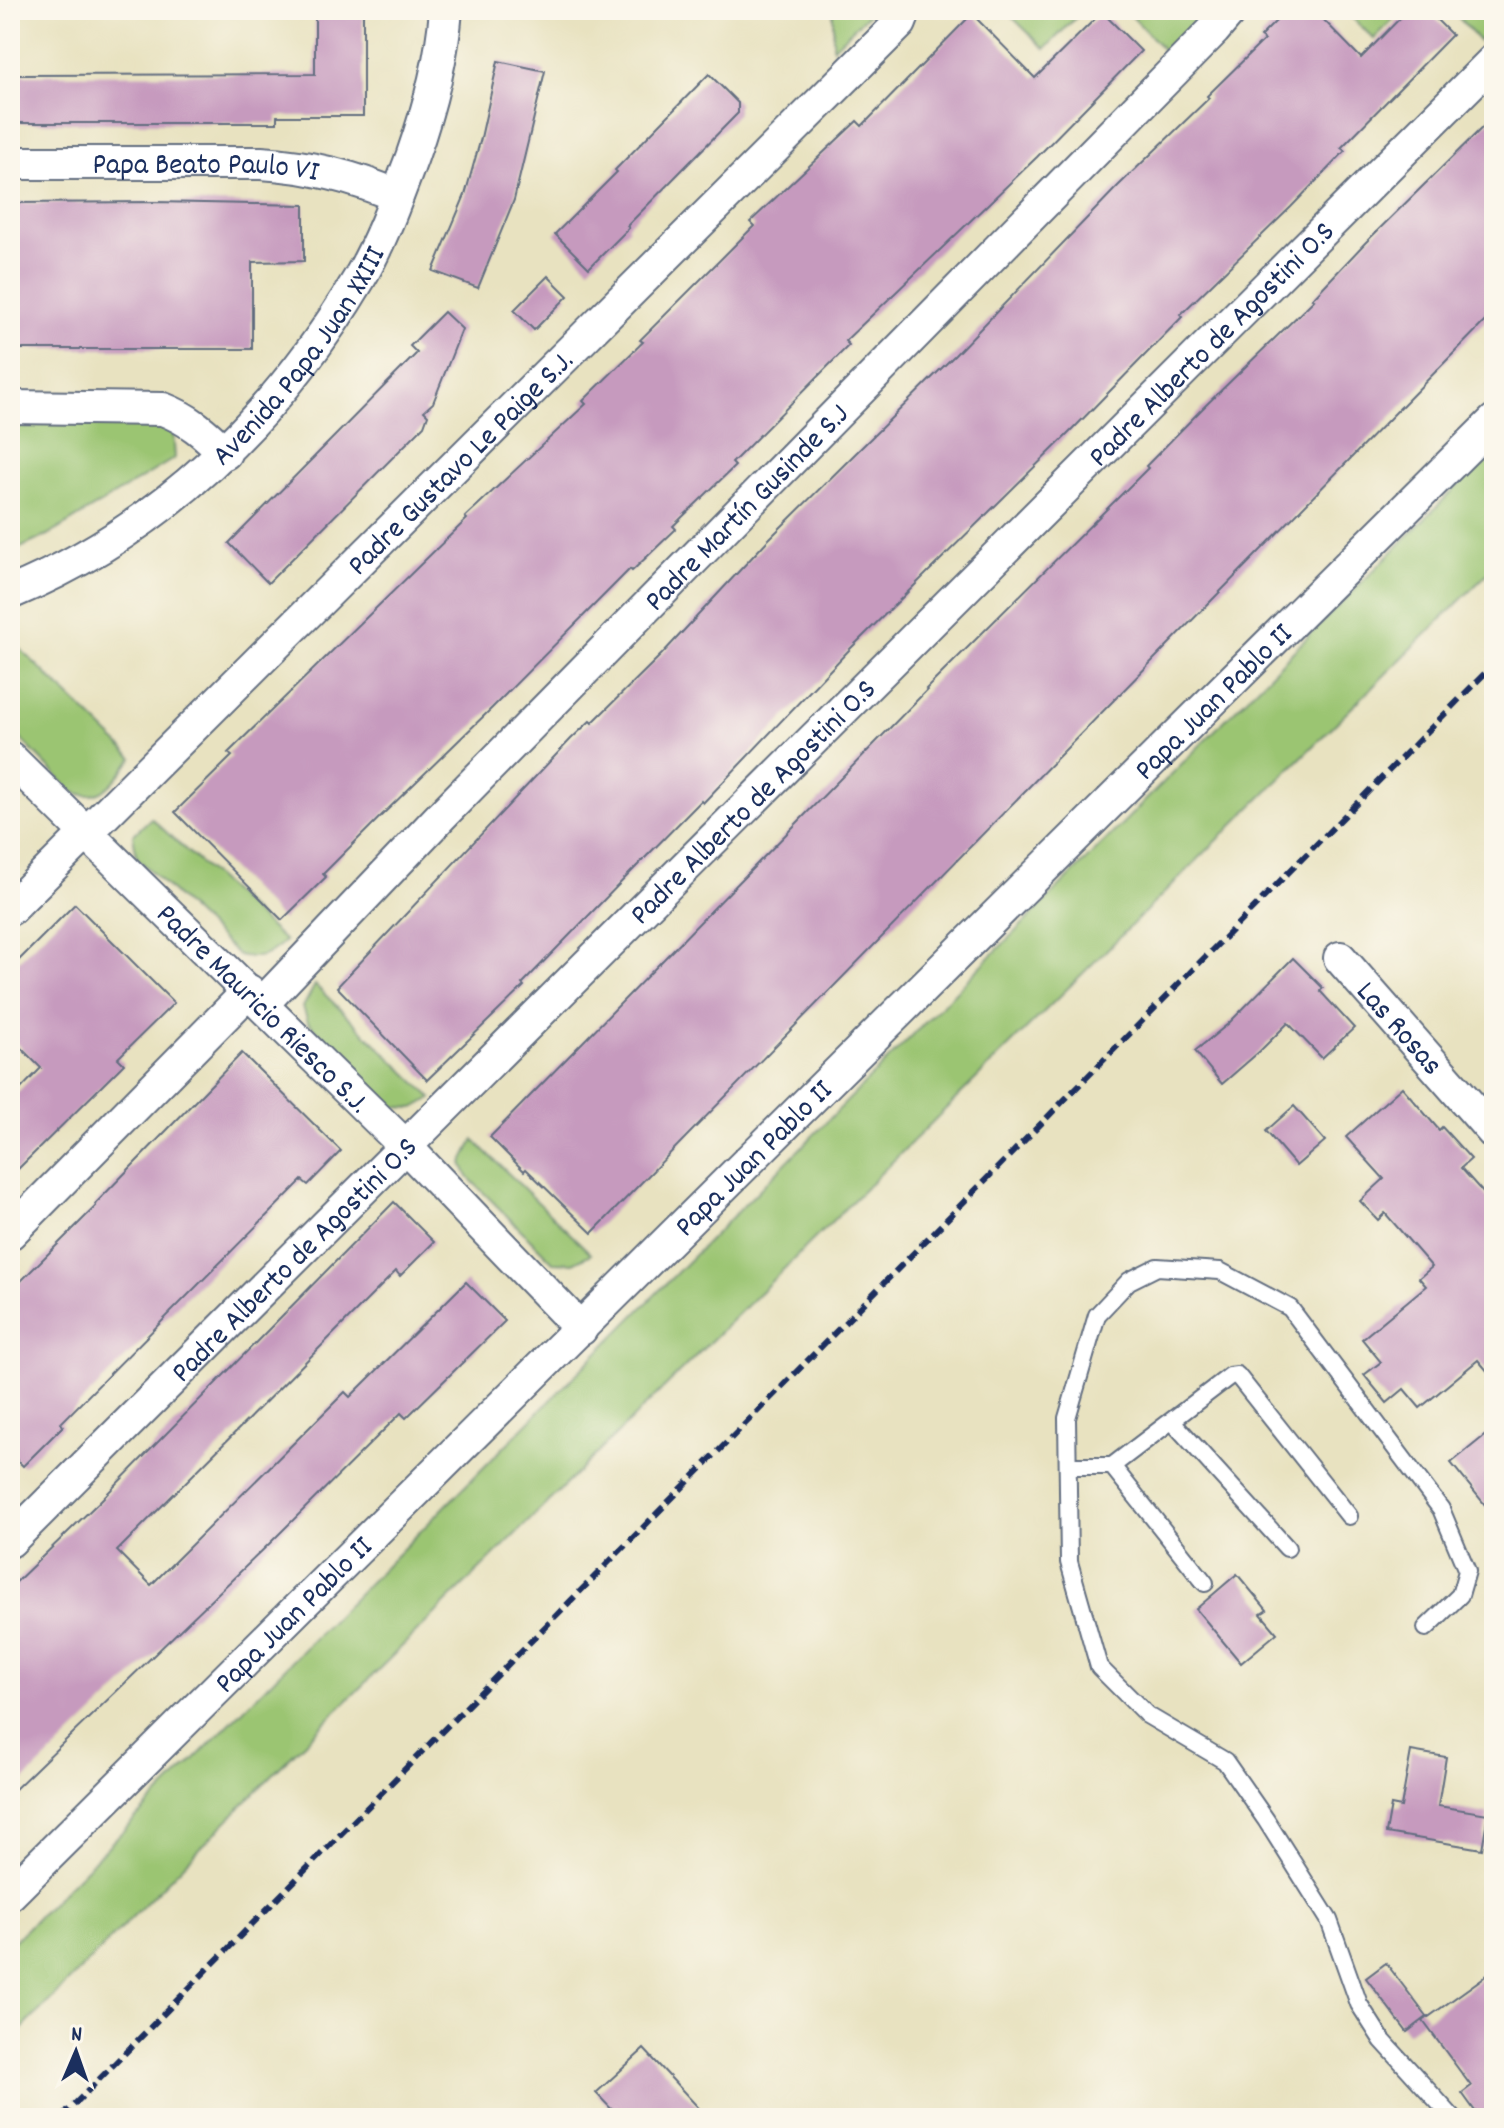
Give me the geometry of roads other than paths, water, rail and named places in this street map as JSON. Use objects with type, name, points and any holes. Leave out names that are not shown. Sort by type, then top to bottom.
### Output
[{"type":"street","name":"Avenida Papa Juan XXIII","points":[[10,593],[49,577],[119,538],[225,453],[286,386],[361,277],[397,196],[429,109],[444,42],[446,10]]},
{"type":"street","name":"Padre Gustavo Le Paige S.J.","points":[[10,909],[900,23],[905,10]]},
{"type":"street","name":"Padre Martín Gusinde S.J","points":[[10,1233],[441,816],[1231,10]]},
{"type":"street","name":"Padre Alberto de Agostini O.S","points":[[10,1541],[1494,60]]},
{"type":"street","name":"Papa Beato Paulo VI","points":[[10,163],[261,163],[298,166],[366,183],[397,196]]},
{"type":"street","points":[[10,407],[163,409],[198,426],[225,453]]},
{"type":"street","name":"Papa Juan Pablo II","points":[[10,1894],[1494,421]]},
{"type":"street","name":"Padre Mauricio Riesco S.J.","points":[[10,758],[405,1146],[581,1329]]},
{"type":"street","name":"Las Rosas","points":[[1340,958],[1494,1133]]},
{"type":"lane","points":[[1426,1628],[1460,1595],[1467,1571],[1441,1509],[1290,1308],[1220,1271],[1157,1267],[1129,1281],[1097,1315],[1067,1418],[1069,1562],[1099,1667],[1147,1715],[1225,1761],[1329,1920],[1359,2004],[1382,2040],[1453,2118]]},
{"type":"lane","points":[[1068,1466],[1112,1466],[1230,1376],[1237,1375],[1349,1516]]},
{"type":"lane","points":[[1172,1421],[1287,1548]]},
{"type":"lane","points":[[1112,1466],[1205,1583]]},
{"type":"railway","points":[[61,2118],[1494,664]]}]
